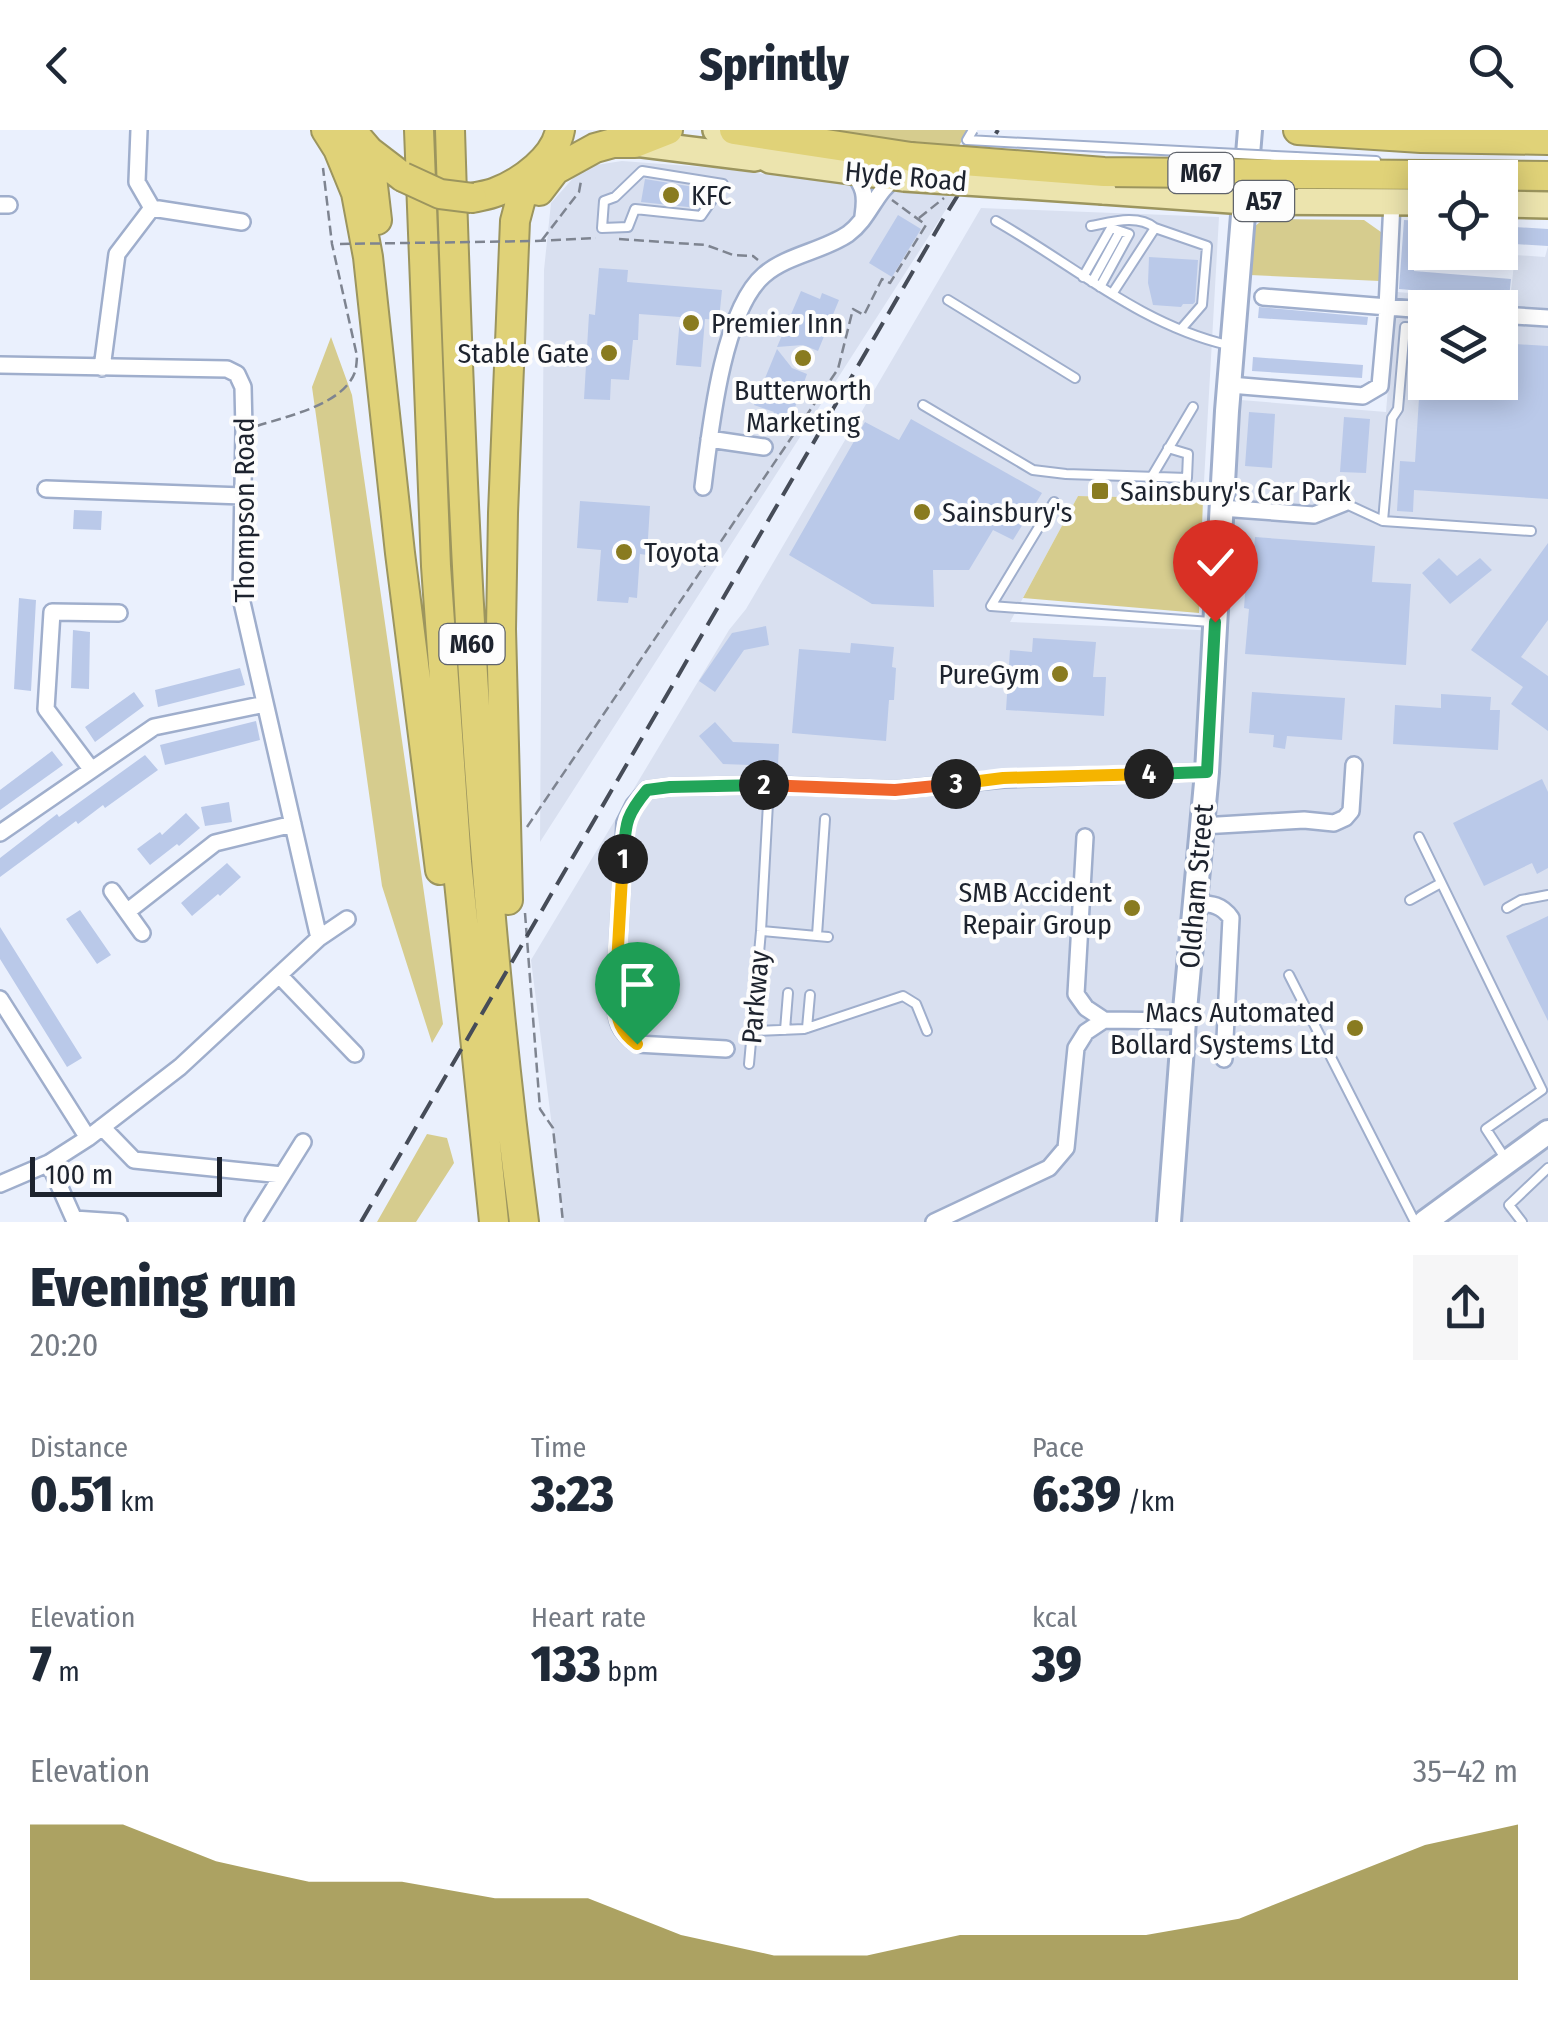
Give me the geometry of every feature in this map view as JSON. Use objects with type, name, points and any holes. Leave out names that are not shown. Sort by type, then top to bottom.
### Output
[{"type":"highway","points":[[326,130],[366,192]]},
{"type":"highway","name":"M60","points":[[419,130],[436,566],[457,862],[494,1222]]},
{"type":"highway","name":"M60","points":[[450,130],[456,330],[478,750],[524,1222]]},
{"type":"highway","name":"A57","points":[[567,142],[634,142],[668,130]]},
{"type":"highway","name":"M67","points":[[734,130],[900,177],[1104,172],[1421,138],[1548,140]]},
{"type":"highway","points":[[360,141],[366,192]]},
{"type":"highway","points":[[360,141],[403,176],[440,194],[472,198],[496,192],[567,142]]},
{"type":"highway","points":[[527,237],[524,191],[567,142]]},
{"type":"highway","points":[[527,237],[540,189],[555,170],[567,142]]},
{"type":"highway","name":"M67","points":[[1297,154],[1548,176]]},
{"type":"highway","name":"M60","points":[[366,192],[368,257],[400,553],[443,889],[471,1008]]},
{"type":"highway","name":"M60","points":[[516,1156],[501,630],[503,513],[527,237]]},
{"type":"main road","name":"Hyde Road","points":[[716,130],[770,160],[851,172],[1245,201]]},
{"type":"main road","name":"A57","points":[[634,142],[770,160]]},
{"type":"main road","name":"A57","points":[[1245,201],[1408,202]]},
{"type":"main road","points":[[1518,204],[1548,205]]},
{"type":"street","points":[[139,130],[136,182],[152,208],[242,222]]},
{"type":"street","name":"Oldham Street","points":[[1169,1222],[1207,772],[1221,508],[1250,130]]},
{"type":"street","points":[[851,172],[862,183],[866,196],[862,220]]},
{"type":"street","points":[[703,487],[732,331],[748,296],[772,269],[847,234],[872,208],[885,185],[900,177]]},
{"type":"street","points":[[1230,386],[1363,396],[1380,386],[1392,202]]},
{"type":"street","points":[[102,368],[117,254],[152,208]]},
{"type":"street","points":[[1263,298],[1408,309]]},
{"type":"street","points":[[1518,316],[1548,318]]},
{"type":"street","name":"Thompson Road","points":[[0,365],[227,369],[237,374],[243,386],[244,430],[240,598],[319,938]]},
{"type":"street","points":[[709,439],[764,447]]},
{"type":"street","points":[[46,489],[243,496]]},
{"type":"street","points":[[1221,508],[1314,516],[1344,503]]},
{"type":"street","points":[[91,768],[46,710],[52,612],[118,613]]},
{"type":"street","points":[[0,833],[154,727],[265,704]]},
{"type":"street","points":[[1202,826],[1334,822],[1344,818],[1351,812],[1354,765]]},
{"type":"street","name":"Parkway","points":[[726,1049],[637,1044],[617,1022],[625,822],[647,790],[770,784],[895,790],[1003,778],[1207,772]]},
{"type":"street","points":[[128,912],[215,844],[293,824]]},
{"type":"street","points":[[1085,838],[1076,994],[1086,1008],[1104,1020],[1184,1021]]},
{"type":"street","points":[[112,891],[142,933]]},
{"type":"street","points":[[1195,903],[1216,904],[1231,918],[1224,1059]]},
{"type":"street","points":[[0,1184],[49,1163],[88,1138],[180,1067],[319,938],[347,918]]},
{"type":"street","points":[[279,975],[355,1054]]},
{"type":"street","points":[[0,999],[88,1138]]},
{"type":"street","points":[[934,1222],[1049,1168],[1066,1148],[1076,1048],[1086,1032],[1104,1020]]},
{"type":"street","points":[[102,1127],[134,1160],[282,1175]]},
{"type":"street","points":[[1425,1222],[1548,1132]]},
{"type":"street","points":[[253,1222],[303,1142]]},
{"type":"street","points":[[49,1163],[74,1219],[120,1222]]},
{"type":"lane","points":[[973,130],[968,140],[1297,154],[1392,162]]},
{"type":"lane","points":[[642,172],[723,184],[701,216],[635,210],[628,227],[602,228],[604,201],[615,197],[642,172]]},
{"type":"lane","points":[[1092,282],[1129,234],[1091,226],[1123,220],[1146,222],[1207,246],[1202,304],[1182,328]]},
{"type":"lane","points":[[996,221],[1144,312],[1202,339],[1233,346]]},
{"type":"lane","points":[[1112,294],[1155,228]]},
{"type":"lane","points":[[1092,282],[1116,230]]},
{"type":"lane","points":[[948,300],[1074,378]]},
{"type":"lane","points":[[1384,522],[1392,418],[1398,409],[1408,327]]},
{"type":"lane","points":[[923,406],[1032,470],[1187,478],[1188,454],[1168,448]]},
{"type":"lane","points":[[1151,478],[1194,408]]},
{"type":"lane","points":[[1054,502],[992,606],[1215,622]]},
{"type":"lane","points":[[1344,503],[1384,522],[1531,531]]},
{"type":"lane","name":"Parkway","points":[[749,1064],[770,784]]},
{"type":"lane","points":[[816,935],[825,819]]},
{"type":"lane","points":[[1419,837],[1542,1090],[1486,1130],[1508,1162]]},
{"type":"lane","points":[[1410,900],[1442,883]]},
{"type":"lane","points":[[1507,908],[1520,900],[1548,895]]},
{"type":"lane","name":"Parkway","points":[[761,930],[828,937]]},
{"type":"lane","points":[[1289,975],[1415,1222]]},
{"type":"lane","points":[[784,1030],[788,994]]},
{"type":"lane","points":[[808,1028],[810,994]]},
{"type":"lane","points":[[753,1031],[808,1028],[903,996],[916,1004],[927,1031]]},
{"type":"lane","points":[[1522,1222],[1510,1205],[1548,1168]]},
{"type":"path","points":[[244,430],[323,404],[344,388],[356,372],[357,356],[332,244],[323,170]]},
{"type":"path","points":[[527,237],[579,192],[582,177]]},
{"type":"path","points":[[523,836],[530,820],[838,369],[854,309],[864,315],[882,279],[890,283],[926,225],[918,219],[900,177]]},
{"type":"path","points":[[918,219],[943,200]]},
{"type":"path","points":[[332,244],[607,238],[706,245],[733,255],[753,256],[772,269]]},
{"type":"path","points":[[524,912],[540,1110],[552,1128],[564,1222]]},
{"type":"shaded area","points":[[811,130],[968,130],[956,151]]},
{"type":"shaded area","points":[[622,161],[715,168],[954,197],[540,842],[544,270],[551,203],[583,167]]},
{"type":"shaded area","points":[[981,208],[1219,217],[1203,499],[1078,496],[1010,622],[1221,631],[1241,400],[1386,412],[1396,292],[1408,293],[1408,400],[1518,400],[1518,290],[1511,290],[1513,270],[1518,270],[1518,255],[1545,257],[1548,246],[1548,1222],[564,1222],[531,960],[729,630],[746,609]]},
{"type":"shaded area","points":[[1264,219],[1364,220],[1381,232],[1380,281],[1250,275],[1250,230]]},
{"type":"shaded area","points":[[331,337],[352,395],[443,1024],[432,1043],[382,886],[312,387]]},
{"type":"shaded area","points":[[1078,496],[1203,499],[1199,613],[1023,598]]},
{"type":"shaded area","points":[[427,1134],[447,1138],[454,1163],[416,1222],[377,1222]]},
{"type":"building","name":"KFC","points":[[645,179],[700,188],[697,208],[641,202]]},
{"type":"building","points":[[898,215],[921,229],[892,277],[869,263]]},
{"type":"building","points":[[1404,220],[1408,220],[1408,270],[1511,279],[1510,290],[1399,289]]},
{"type":"building","points":[[1518,227],[1548,229],[1548,246],[1518,244]]},
{"type":"building","points":[[1149,257],[1198,260],[1193,304],[1153,305],[1148,283]]},
{"type":"building","points":[[599,268],[628,270],[627,282],[722,290],[719,320],[705,319],[701,367],[676,365],[680,317],[639,314],[629,380],[611,379],[610,400],[584,399],[589,314],[595,315]]},
{"type":"building","points":[[801,291],[820,299],[822,293],[839,300],[818,351],[803,345],[777,347]]},
{"type":"building","points":[[1259,307],[1368,317],[1367,325],[1258,318]]},
{"type":"building","points":[[1518,344],[1548,346],[1548,499],[1414,490],[1413,512],[1397,511],[1400,461],[1415,462],[1419,400],[1518,400]]},
{"type":"building","points":[[777,349],[792,368],[807,374],[789,424],[771,418],[774,412],[754,405]]},
{"type":"building","points":[[1253,357],[1363,365],[1362,378],[1252,371]]},
{"type":"building","points":[[1249,412],[1275,414],[1272,468],[1245,466]]},
{"type":"building","points":[[1344,417],[1370,419],[1366,473],[1340,472]]},
{"type":"building","name":"Sainsbury's","points":[[911,419],[1042,493],[1013,540],[993,530],[969,570],[933,570],[934,607],[872,604],[789,555],[865,422],[899,440]]},
{"type":"building","name":"Toyota","points":[[580,501],[650,506],[647,555],[640,554],[637,598],[629,597],[628,603],[597,601],[601,550],[577,548]]},
{"type":"building","points":[[74,510],[102,511],[101,530],[73,529]]},
{"type":"building","points":[[1255,537],[1375,546],[1372,582],[1411,584],[1406,665],[1245,654],[1249,609],[1244,608],[1246,581],[1251,582]]},
{"type":"building","points":[[1548,543],[1548,620],[1521,657],[1548,676],[1548,731],[1511,704],[1523,687],[1471,650]]},
{"type":"building","points":[[1439,558],[1457,576],[1480,558],[1492,570],[1450,604],[1422,573]]},
{"type":"building","points":[[19,598],[36,600],[31,691],[14,689]]},
{"type":"building","points":[[766,626],[769,645],[744,650],[715,692],[699,681],[732,633]]},
{"type":"building","points":[[73,630],[90,632],[89,689],[71,688]]},
{"type":"building","points":[[1033,638],[1096,642],[1093,677],[1106,677],[1104,716],[1006,710],[1010,650],[1032,652]]},
{"type":"building","points":[[851,643],[894,647],[894,700],[889,700],[886,741],[792,733],[799,649],[850,653]]},
{"type":"building","points":[[240,668],[245,685],[158,707],[155,690]]},
{"type":"building","points":[[134,692],[144,706],[95,742],[85,727]]},
{"type":"building","points":[[1252,692],[1345,698],[1342,740],[1287,736],[1285,749],[1273,747],[1274,735],[1249,733]]},
{"type":"building","points":[[1441,694],[1491,697],[1490,710],[1500,710],[1498,750],[1393,744],[1395,705],[1441,708]]},
{"type":"building","points":[[256,721],[260,740],[165,765],[160,745]]},
{"type":"building","points":[[715,722],[733,742],[779,744],[778,766],[723,764],[699,736]]},
{"type":"building","points":[[52,751],[63,765],[0,810],[0,790]]},
{"type":"building","points":[[145,755],[158,770],[105,808],[103,805],[78,824],[76,821],[0,877],[0,858]]},
{"type":"building","points":[[1542,779],[1548,792],[1548,868],[1537,874],[1532,863],[1484,886],[1453,823]]},
{"type":"building","points":[[229,802],[232,822],[205,826],[201,807]]},
{"type":"building","points":[[186,813],[200,828],[150,865],[137,849],[160,832],[162,835]]},
{"type":"building","points":[[227,863],[241,877],[192,916],[181,903]]},
{"type":"building","points":[[80,910],[111,955],[97,964],[66,919]]},
{"type":"building","points":[[1548,916],[1548,1021],[1506,936]]},
{"type":"building","points":[[0,927],[82,1058],[67,1067],[0,959]]},
{"type":"railway","points":[[361,1222],[998,130]]},
{"type":"place","name":"KFC","points":[[671,195]]},
{"type":"place","name":"Premier Inn","points":[[691,323]]},
{"type":"place","name":"Stable Gate","points":[[609,353]]},
{"type":"place","name":"Butterworth Marketing","points":[[803,358]]},
{"type":"place","name":"Sainsbury's Car Park","points":[[1100,491]]},
{"type":"place","name":"Sainsbury's","points":[[922,512]]},
{"type":"place","name":"Toyota","points":[[624,552]]},
{"type":"place","name":"PureGym","points":[[1060,674]]},
{"type":"place","name":"SMB Accident Repair Group","points":[[1132,908]]},
{"type":"place","name":"Macs Automated Bollard Systems Ltd","points":[[1355,1028]]},
{"type":"route","points":[[637,1044],[617,1022],[615,1000],[625,822],[647,790],[770,784],[895,790],[1003,778],[1207,772],[1215,622]]}]
